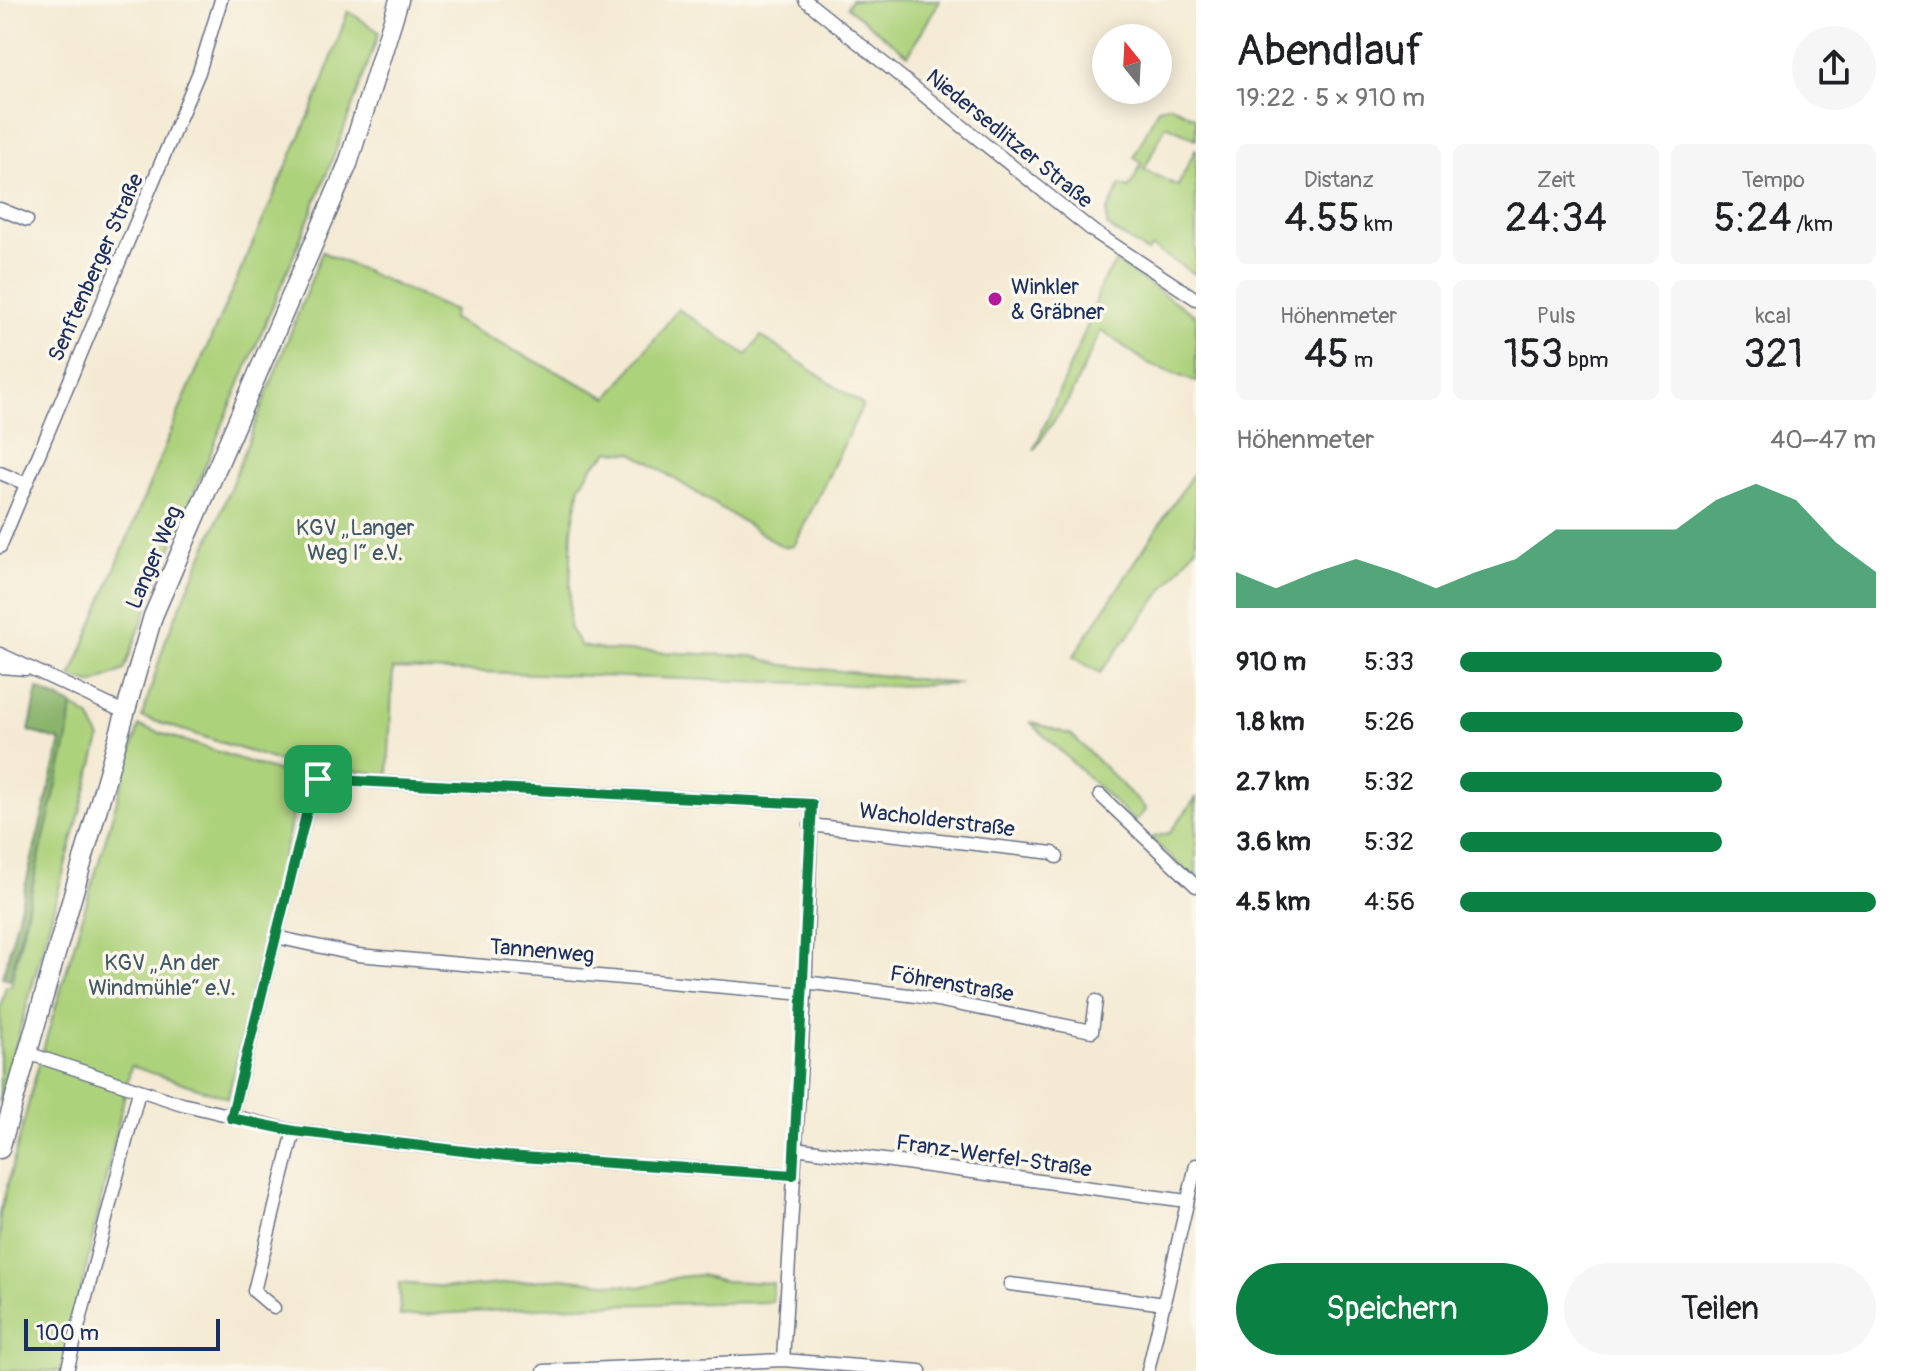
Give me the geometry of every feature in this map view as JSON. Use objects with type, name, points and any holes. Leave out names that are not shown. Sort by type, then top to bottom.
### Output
[{"type":"main road","name":"Langer Weg","points":[[0,1149],[153,616],[348,164],[399,0]]},
{"type":"street","name":"Senftenberger Straße","points":[[0,547],[24,483],[199,72],[221,0]]},
{"type":"street","name":"Niedersedlitzer Straße","points":[[805,0],[1093,231],[1196,299]]},
{"type":"street","points":[[0,209],[27,220]]},
{"type":"street","points":[[0,473],[24,483]]},
{"type":"street","points":[[0,654],[26,669],[124,712]]},
{"type":"street","points":[[0,667],[26,669]]},
{"type":"street","points":[[231,1118],[315,779],[812,804],[783,1360]]},
{"type":"street","points":[[1100,795],[1196,886]]},
{"type":"street","name":"Wacholderstraße","points":[[810,825],[1053,853],[1057,857]]},
{"type":"street","name":"Tannenweg","points":[[276,937],[358,955],[804,988]]},
{"type":"street","name":"Föhrenstraße","points":[[804,988],[917,996],[1092,1031],[1096,1001]]},
{"type":"street","points":[[27,1053],[231,1118],[294,1131],[506,1156],[793,1175]]},
{"type":"street","points":[[67,1371],[139,1091]]},
{"type":"street","points":[[274,1308],[254,1291],[294,1131]]},
{"type":"street","name":"Franz-Werfel-Straße","points":[[795,1148],[1187,1201]]},
{"type":"street","points":[[1148,1371],[1196,1165]]},
{"type":"street","points":[[1010,1284],[1165,1304]]},
{"type":"street","points":[[544,1371],[783,1360],[920,1371]]},
{"type":"green space","points":[[851,0],[940,0],[908,55],[847,7]]},
{"type":"green space","points":[[348,11],[379,32],[319,193],[124,670],[93,684],[71,677],[185,397],[320,91]]},
{"type":"green space","points":[[1170,105],[1196,118],[1196,139],[1166,125],[1144,170],[1178,186],[1196,148],[1196,275],[1152,247],[1147,252],[1107,226],[1107,213],[1120,185],[1129,188],[1142,163],[1134,157],[1158,108]]},
{"type":"green space","name":"KGV „Langer Weg I“ e.V.","points":[[322,252],[454,311],[452,319],[608,398],[678,309],[747,355],[761,336],[863,405],[794,546],[783,547],[633,453],[610,451],[593,466],[580,486],[572,529],[569,627],[581,646],[604,650],[753,656],[783,665],[962,684],[889,686],[393,669],[388,775],[305,764],[303,769],[142,717],[166,639],[215,527]]},
{"type":"green space","points":[[1116,262],[1196,316],[1196,382],[1149,364],[1101,330],[1069,399],[1034,450],[1092,315],[1101,284]]},
{"type":"green space","points":[[1196,469],[1196,547],[1100,673],[1073,657]]},
{"type":"green space","points":[[38,689],[72,705],[68,738],[10,979],[3,977],[61,741],[29,731]]},
{"type":"green space","points":[[72,705],[90,718],[100,739],[0,1103],[0,1008],[6,986],[11,986]]},
{"type":"green space","points":[[1030,722],[1072,735],[1146,809],[1135,822]]},
{"type":"green space","name":"KGV „An der Windmühle“ e.V.","points":[[139,726],[301,779],[228,1098],[131,1066],[63,1371],[0,1371],[0,1214],[37,1070]]},
{"type":"green space","points":[[1196,798],[1196,881],[1150,838],[1169,833]]},
{"type":"green space","points":[[700,1275],[725,1281],[773,1283],[772,1302],[593,1305],[400,1316],[399,1283],[458,1288],[562,1278],[640,1287]]},
{"type":"place","name":"Winkler & Gräbner","points":[[995,299]]},
{"type":"route","points":[[315,779],[318,779],[812,804],[805,994],[793,1175],[506,1156],[294,1131],[231,1118],[315,779]]}]
